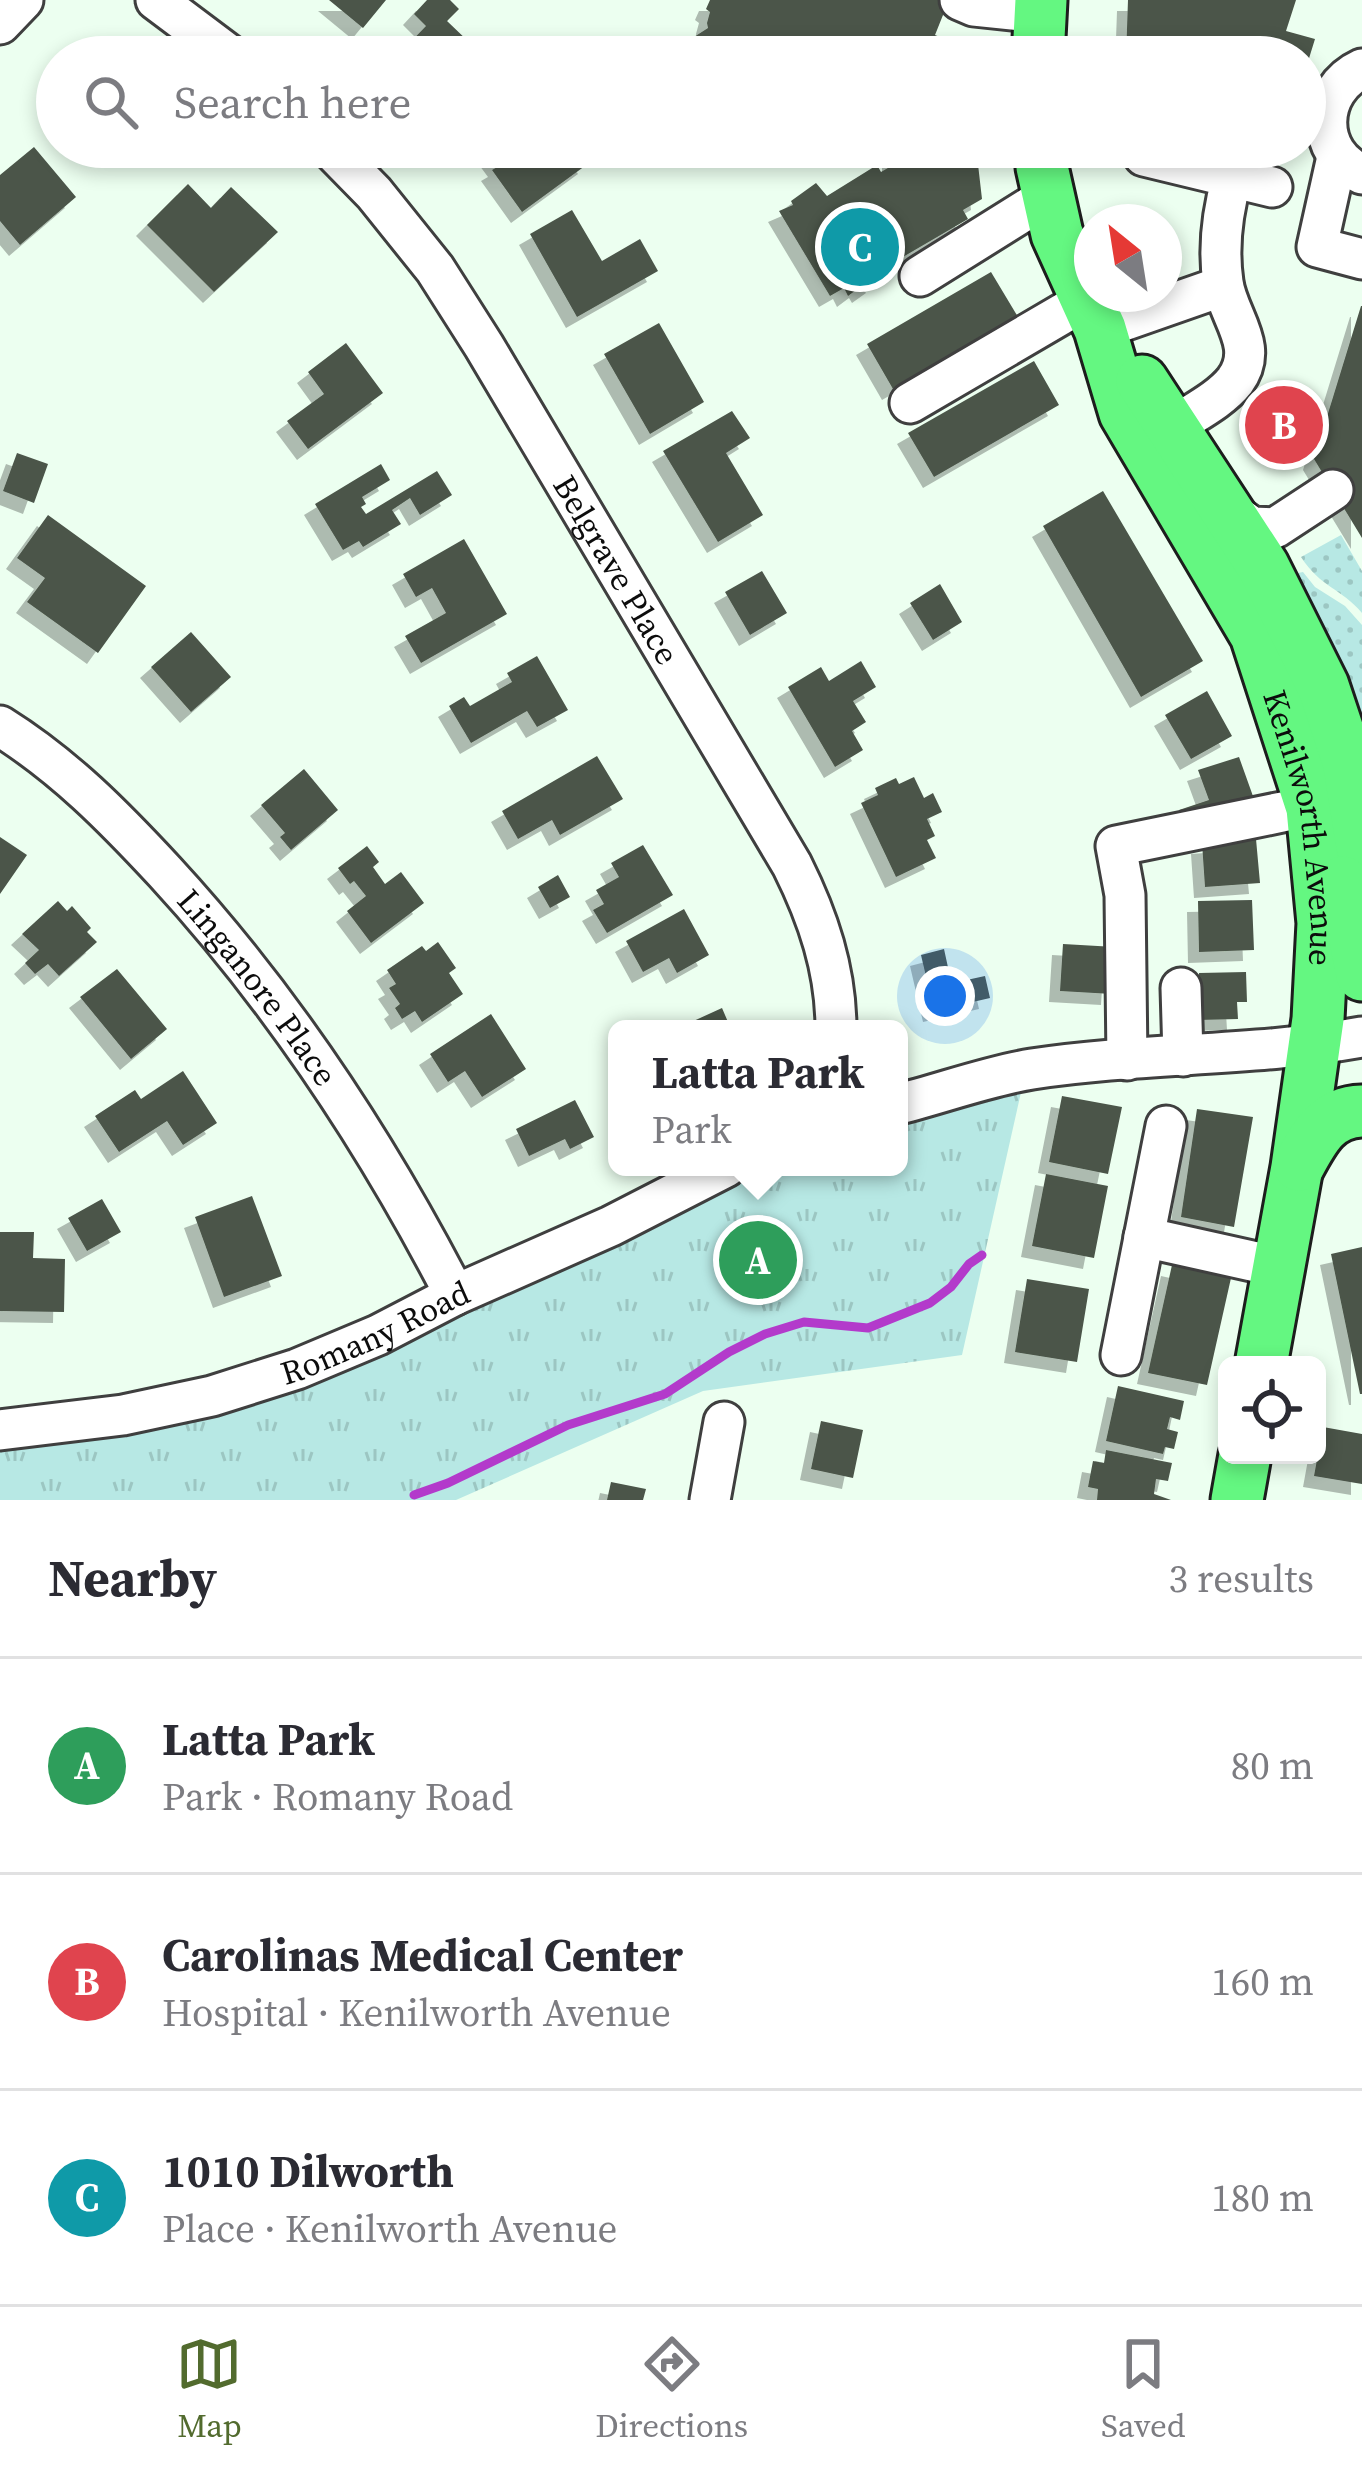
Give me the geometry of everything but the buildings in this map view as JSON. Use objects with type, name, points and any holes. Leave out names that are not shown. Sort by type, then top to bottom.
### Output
[{"type":"main road","name":"Kenilworth Avenue","points":[[1044,172],[1057,234],[1098,329],[1125,413],[1256,635],[1330,773],[1362,847]]},
{"type":"main road","name":"Kenilworth Avenue","points":[[1098,329],[1153,395],[1228,510],[1323,686],[1330,773],[1323,923],[1338,1042],[1297,1167],[1264,1356]]},
{"type":"main road","points":[[1098,329],[1226,542],[1256,556]]},
{"type":"main road","points":[[1330,773],[1334,841],[1362,975]]},
{"type":"main road","points":[[1297,1167],[1316,1134],[1333,1118],[1362,1111]]},
{"type":"main road","points":[[1237,1500],[1243,1464]]},
{"type":"street","points":[[0,24],[23,0]]},
{"type":"street","points":[[156,0],[204,36]]},
{"type":"street","points":[[960,0],[1039,23]]},
{"type":"street","points":[[1326,116],[1337,87],[1362,69]]},
{"type":"street","points":[[1326,128],[1328,141],[1350,166],[1317,247],[1362,259]]},
{"type":"street","name":"Belgrave Place","points":[[350,168],[435,269],[484,346],[792,865],[825,946],[835,1020]]},
{"type":"street","points":[[1192,168],[1272,188]]},
{"type":"street","points":[[920,276],[1044,172]]},
{"type":"street","points":[[1174,426],[1236,380],[1244,362],[1245,342],[1223,286],[1224,205],[1232,178]]},
{"type":"street","points":[[910,403],[1223,286]]},
{"type":"street","points":[[1228,510],[1252,527],[1275,528],[1338,500],[1285,546],[1256,556]]},
{"type":"street","name":"Linganore Place","points":[[0,726],[57,765],[115,817],[244,964],[372,1147],[455,1295]]},
{"type":"street","points":[[1127,1060],[1125,895],[1116,846],[1287,811],[1330,773]]},
{"type":"street","points":[[1180,988],[1183,1056]]},
{"type":"street","points":[[908,1102],[1026,1070],[1338,1042]]},
{"type":"street","points":[[1121,1355],[1166,1126]]},
{"type":"street","name":"Romany Road","points":[[0,1430],[123,1415],[212,1396],[297,1369],[378,1335],[708,1176]]},
{"type":"street","points":[[1144,1237],[1279,1267]]},
{"type":"street","points":[[710,1500],[724,1422]]},
{"type":"green space","points":[[1341,535],[1362,571],[1362,613],[1301,557]]},
{"type":"green space","points":[[1303,572],[1362,625],[1362,733],[1293,574]]},
{"type":"green space","points":[[1026,1070],[962,1355],[703,1391],[456,1500],[0,1500],[0,1430],[212,1396],[706,1176],[908,1176],[908,1102]]},
{"type":"waterway","points":[[414,1495],[568,1425],[665,1394],[765,1334],[804,1322],[868,1328],[930,1303],[982,1255]]},
{"type":"place","name":"1010 Dilworth","points":[[860,247]]},
{"type":"place","name":"Carolinas Medical Center","points":[[1284,425]]},
{"type":"place","name":"Latta Park","points":[[758,1260]]}]
